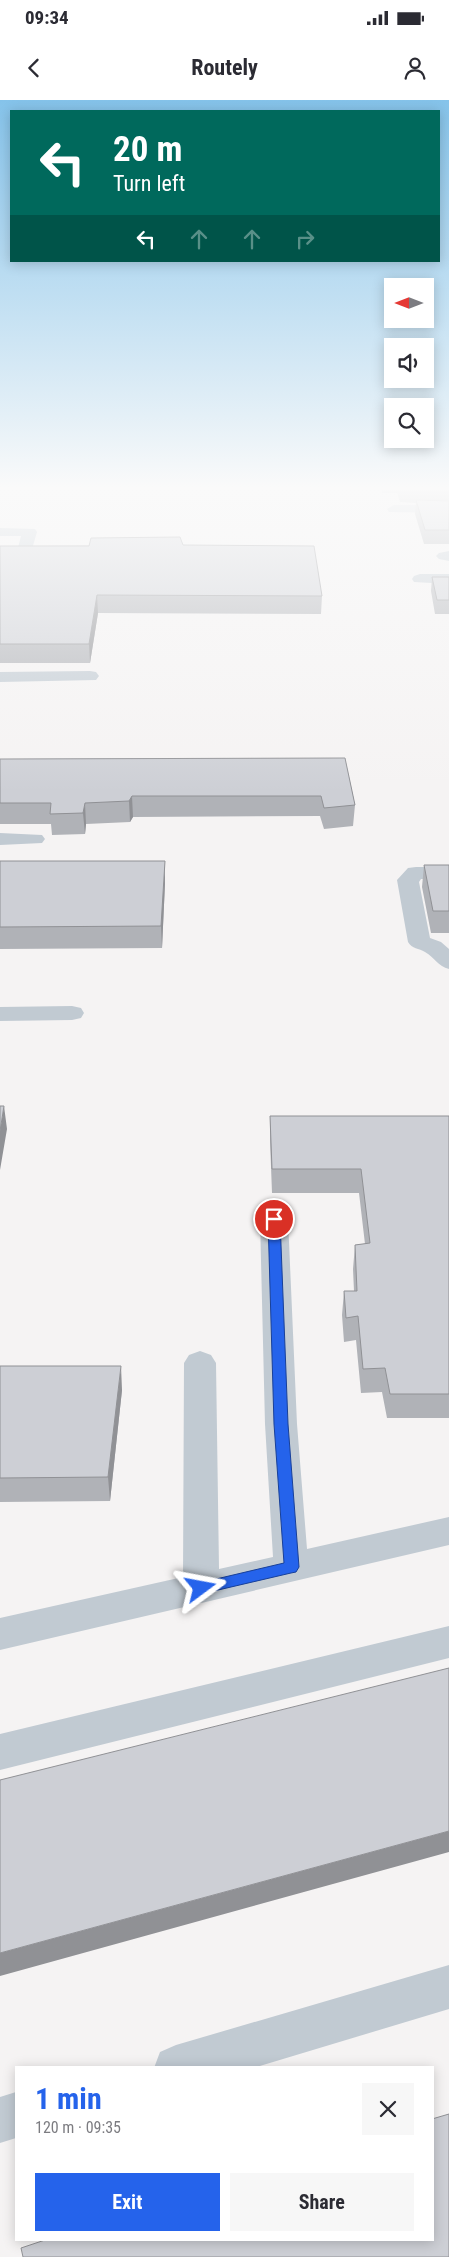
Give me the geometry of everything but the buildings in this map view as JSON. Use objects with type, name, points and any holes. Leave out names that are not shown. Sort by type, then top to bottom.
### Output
[{"type":"street","points":[[0,677],[90,676]]},
{"type":"street","points":[[0,839],[35,839]]},
{"type":"street","points":[[449,873],[416,873],[408,880],[419,942],[434,947],[449,962]]},
{"type":"street","points":[[0,1014],[72,1013]]},
{"type":"street","points":[[274,1219],[281,1424],[291,1567]]},
{"type":"street","points":[[200,1364],[201,1588]]},
{"type":"street","points":[[0,1634],[449,1531]]},
{"type":"street","points":[[0,1752],[449,1642]]},
{"type":"street","points":[[183,2066],[449,1987]]},
{"type":"street","points":[[0,2120],[15,2115]]},
{"type":"route","points":[[201,1588],[291,1567],[281,1424],[274,1219]]}]
